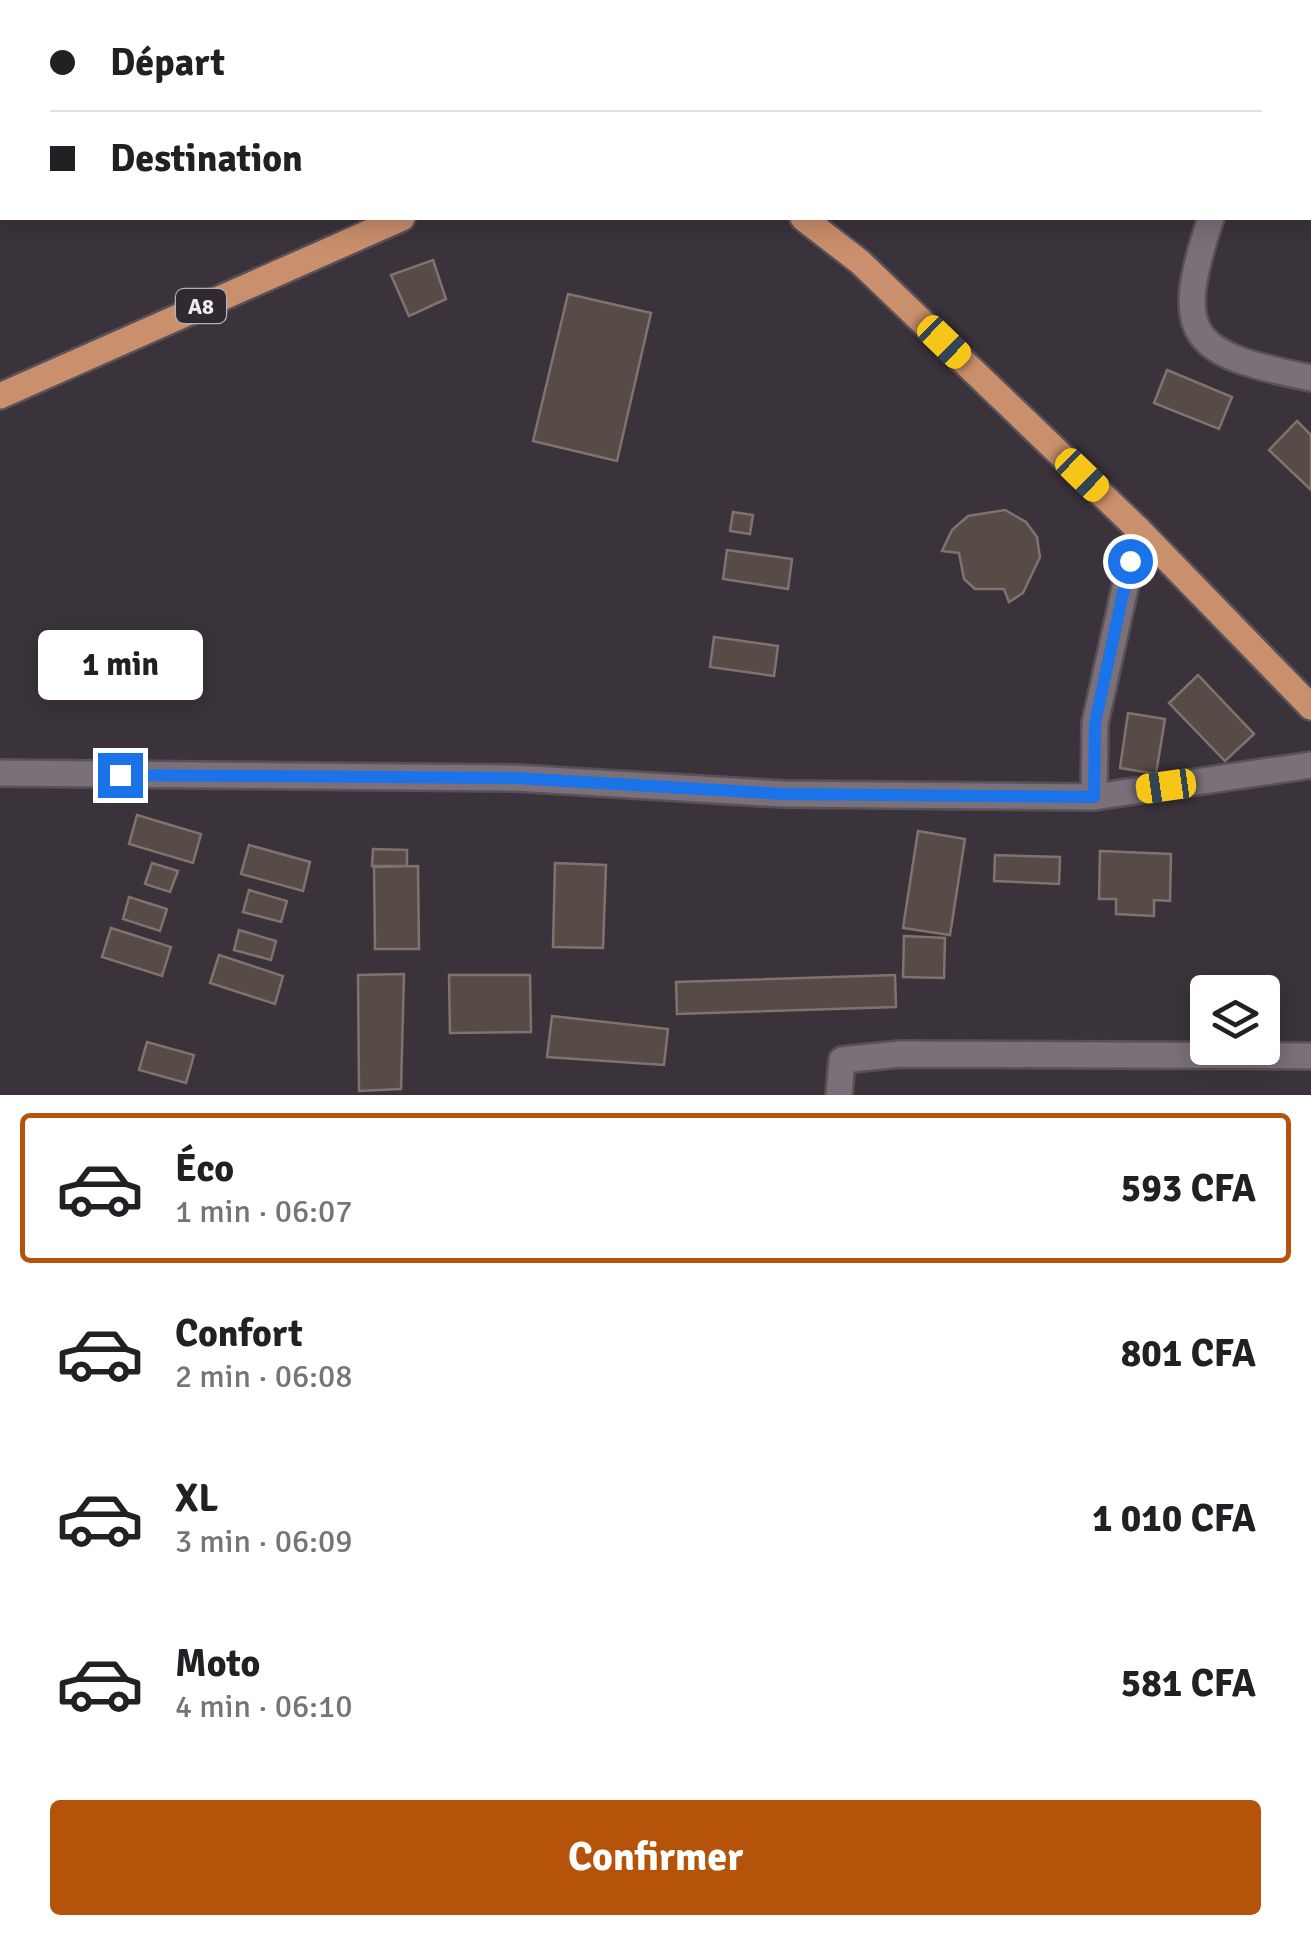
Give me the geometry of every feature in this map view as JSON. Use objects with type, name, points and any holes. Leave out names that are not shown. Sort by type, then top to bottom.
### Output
[{"type":"main road","name":"A8","points":[[0,396],[397,220]]},
{"type":"main road","points":[[806,220],[860,262],[1138,529],[1311,707]]},
{"type":"street","points":[[1212,220],[1189,310],[1196,334],[1224,353],[1262,368],[1311,378]]},
{"type":"street","points":[[1094,797],[1095,723],[1138,529]]},
{"type":"street","points":[[0,773],[516,778],[783,794],[1094,797],[1311,766]]},
{"type":"street","points":[[839,1095],[842,1060],[900,1054],[1311,1056]]},
{"type":"building","points":[[433,260],[446,299],[409,316],[391,275]]},
{"type":"building","points":[[568,294],[651,313],[617,461],[533,441]]},
{"type":"building","points":[[1167,370],[1232,397],[1219,429],[1154,403]]},
{"type":"building","points":[[1297,421],[1311,435],[1311,490],[1269,450]]},
{"type":"building","points":[[1005,510],[1026,522],[1037,537],[1040,557],[1023,593],[1009,602],[1004,589],[975,589],[964,579],[959,553],[942,551],[952,530],[968,516]]},
{"type":"building","points":[[733,512],[753,515],[750,534],[730,531]]},
{"type":"building","points":[[727,550],[792,559],[788,589],[723,579]]},
{"type":"building","points":[[714,637],[778,646],[774,676],[710,667]]},
{"type":"building","points":[[1198,675],[1254,734],[1225,761],[1169,703]]},
{"type":"building","points":[[1128,713],[1165,719],[1156,774],[1120,768]]},
{"type":"building","points":[[137,815],[201,834],[193,863],[129,844]]},
{"type":"building","points":[[918,831],[965,839],[950,935],[903,928]]},
{"type":"building","points":[[249,845],[310,862],[303,891],[241,874]]},
{"type":"building","points":[[373,849],[407,850],[407,866],[372,866]]},
{"type":"building","points":[[1100,851],[1171,854],[1170,901],[1154,900],[1154,916],[1116,914],[1116,899],[1099,899]]},
{"type":"building","points":[[995,855],[1060,857],[1059,884],[994,881]]},
{"type":"building","points":[[152,863],[178,871],[170,892],[145,884]]},
{"type":"building","points":[[555,863],[606,865],[603,948],[553,947]]},
{"type":"building","points":[[418,866],[419,949],[375,949],[374,867]]},
{"type":"building","points":[[249,890],[287,901],[281,922],[243,912]]},
{"type":"building","points":[[129,897],[167,909],[160,931],[123,919]]},
{"type":"building","points":[[111,928],[171,947],[162,976],[102,957]]},
{"type":"building","points":[[239,930],[276,941],[271,960],[234,950]]},
{"type":"building","points":[[904,936],[945,938],[944,978],[903,977]]},
{"type":"building","points":[[219,955],[283,976],[275,1004],[210,983]]},
{"type":"building","points":[[404,974],[401,1089],[359,1091],[358,975]]},
{"type":"building","points":[[449,975],[530,975],[531,1032],[450,1033]]},
{"type":"building","points":[[895,975],[896,1007],[677,1014],[676,982]]},
{"type":"building","points":[[552,1016],[668,1029],[664,1065],[547,1057]]},
{"type":"building","points":[[147,1042],[194,1055],[186,1083],[139,1070]]},
{"type":"route","points":[[120,775],[516,778],[783,794],[1094,797],[1095,723],[1130,561]]}]
